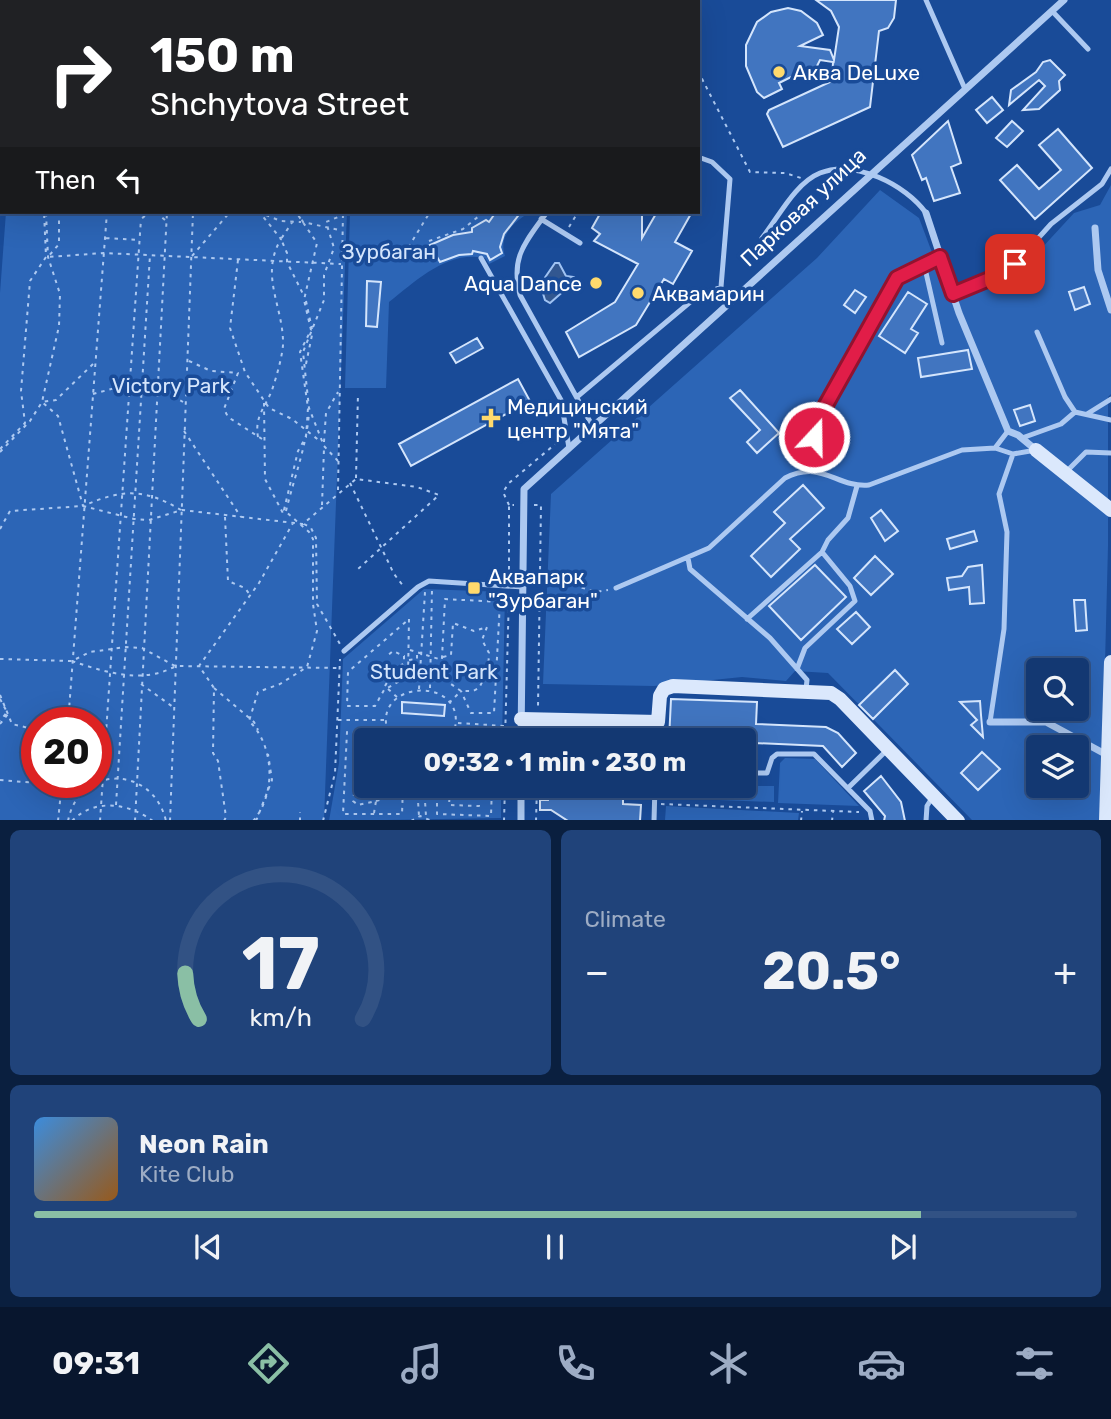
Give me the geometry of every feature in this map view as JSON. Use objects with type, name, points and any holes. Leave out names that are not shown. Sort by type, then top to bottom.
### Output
[{"type":"street","name":"Парковая улица","points":[[521,728],[524,489],[1064,0]]},
{"type":"street","points":[[926,213],[953,294],[1008,431],[1022,439],[1111,510]]},
{"type":"street","points":[[1095,228],[1098,270],[1111,310]]},
{"type":"street","points":[[1107,820],[1111,662]]},
{"type":"street","points":[[521,719],[658,722],[660,696],[664,689],[673,686],[831,693],[889,748],[957,820]]},
{"type":"street","points":[[990,722],[1046,722],[1108,755]]},
{"type":"street","points":[[521,798],[521,820]]},
{"type":"lane","points":[[926,0],[965,89]]},
{"type":"lane","points":[[1052,11],[1088,49]]},
{"type":"lane","points":[[700,158],[712,162],[730,178],[721,287],[733,300]]},
{"type":"lane","points":[[953,294],[994,277],[1015,264],[1051,224],[1102,184],[1111,169]]},
{"type":"lane","points":[[762,238],[808,181],[821,172],[872,172],[916,200],[926,213]]},
{"type":"lane","points":[[545,214],[518,253],[515,276],[520,295],[593,427]]},
{"type":"lane","points":[[541,219],[580,243]]},
{"type":"lane","points":[[812,470],[818,419],[897,278],[940,257]]},
{"type":"lane","points":[[481,258],[561,400],[569,448]]},
{"type":"lane","points":[[924,264],[942,343]]},
{"type":"lane","points":[[578,396],[695,298],[721,287]]},
{"type":"lane","points":[[1037,332],[1065,397],[1075,412],[1111,420]]},
{"type":"lane","points":[[1087,414],[1111,399]]},
{"type":"lane","points":[[1022,439],[1061,424],[1075,412]]},
{"type":"lane","points":[[995,448],[1008,431]]},
{"type":"lane","points":[[617,588],[709,548],[785,478],[800,470],[812,470],[857,486],[869,485],[962,450],[995,448],[1013,454],[1036,450]]},
{"type":"lane","points":[[1065,474],[1086,452],[1111,453]]},
{"type":"lane","points":[[990,722],[1004,629],[1007,532],[999,494],[1013,454]]},
{"type":"lane","points":[[747,618],[821,552],[848,518],[857,486]]},
{"type":"lane","points":[[797,669],[804,649],[855,601],[850,586],[821,552]]},
{"type":"lane","points":[[688,558],[690,569],[747,618],[807,680],[806,692]]},
{"type":"lane","points":[[344,651],[429,581],[509,584],[523,587]]},
{"type":"lane","points":[[658,722],[658,728]]},
{"type":"lane","points":[[848,788],[889,748]]},
{"type":"lane","points":[[756,773],[767,773],[772,758],[777,754],[814,754],[870,811],[872,820]]},
{"type":"lane","points":[[926,820],[927,806],[935,796]]},
{"type":"lane","points":[[654,820],[655,798]]},
{"type":"path","points":[[700,75],[750,172],[785,173],[808,181]]},
{"type":"path","points":[[0,451],[30,421],[42,402],[59,326],[60,294],[48,257],[45,214]]},
{"type":"path","points":[[0,451],[25,423],[21,391],[30,281],[46,257],[45,214]]},
{"type":"path","points":[[48,257],[59,244],[59,214]]},
{"type":"path","points":[[69,707],[107,214]]},
{"type":"path","points":[[110,707],[140,214]]},
{"type":"path","points":[[141,219],[147,214]]},
{"type":"path","points":[[158,214],[165,220]]},
{"type":"path","points":[[135,820],[133,808],[166,214]]},
{"type":"path","points":[[168,820],[193,214]]},
{"type":"path","points":[[191,257],[228,214]]},
{"type":"path","points":[[261,214],[281,240],[287,253],[286,262],[305,297],[312,330],[306,365]]},
{"type":"path","points":[[264,214],[341,230]]},
{"type":"path","points":[[298,214],[317,243],[305,297],[310,330],[300,352],[308,408],[307,430]]},
{"type":"path","points":[[325,226],[326,222],[341,214]]},
{"type":"path","points":[[338,491],[343,214]]},
{"type":"path","points":[[392,256],[400,261],[429,214]]},
{"type":"path","points":[[429,241],[463,229],[475,214]]},
{"type":"path","points":[[565,234],[577,214]]},
{"type":"path","points":[[258,437],[256,423],[264,402],[273,389],[283,344],[270,275],[271,261],[293,221]]},
{"type":"path","points":[[285,515],[307,430],[309,408],[303,352],[324,300],[324,275],[334,248],[331,233],[325,226]]},
{"type":"path","points":[[105,237],[140,240]]},
{"type":"path","points":[[48,257],[104,253],[341,264]]},
{"type":"path","points":[[116,805],[150,255]]},
{"type":"path","points":[[238,260],[230,328],[245,372],[268,408],[307,430],[338,462]]},
{"type":"path","points":[[188,360],[211,371],[245,372]]},
{"type":"path","points":[[42,402],[56,400],[94,363]]},
{"type":"path","points":[[238,373],[225,409],[228,417],[262,439]]},
{"type":"path","points":[[92,394],[130,384]]},
{"type":"path","points":[[157,387],[186,403]]},
{"type":"path","points":[[322,506],[326,413],[330,401],[339,390]]},
{"type":"path","points":[[356,479],[358,393]]},
{"type":"path","points":[[42,402],[58,416],[83,506]]},
{"type":"path","points":[[264,402],[265,434],[262,439],[265,479],[288,521]]},
{"type":"path","points":[[309,408],[324,446]]},
{"type":"path","points":[[184,431],[241,518]]},
{"type":"path","points":[[456,723],[506,726],[509,505],[503,492],[509,483],[566,434]]},
{"type":"path","points":[[303,524],[338,491],[356,479],[417,487],[439,495],[358,569]]},
{"type":"path","points":[[350,482],[394,574],[410,594]]},
{"type":"path","points":[[0,529],[10,511],[83,506],[136,492],[151,494],[182,510],[225,517],[288,521],[311,528],[316,538],[317,604],[344,651],[339,667],[335,773],[323,820]]},
{"type":"path","points":[[509,505],[518,505]]},
{"type":"path","points":[[534,505],[541,505],[537,728]]},
{"type":"path","points":[[83,506],[122,517],[149,520],[182,510]]},
{"type":"path","points":[[250,719],[258,692],[279,684],[307,667],[317,631],[313,604],[313,538],[285,515]]},
{"type":"path","points":[[225,517],[228,581],[245,588],[251,596]]},
{"type":"path","points":[[199,666],[251,596],[293,522]]},
{"type":"path","points":[[540,575],[596,592],[617,588]]},
{"type":"path","points":[[419,689],[426,588]]},
{"type":"path","points":[[430,690],[433,588]]},
{"type":"path","points":[[445,599],[500,602],[494,713],[471,713],[461,691],[441,677],[442,659],[445,599]]},
{"type":"path","points":[[386,687],[408,676],[409,618],[348,672],[347,706],[375,706],[386,687],[404,663],[404,656],[400,652],[393,651],[387,656]]},
{"type":"path","points":[[442,659],[451,655],[453,623],[474,631],[486,627],[482,640],[489,653],[488,671],[479,688],[461,691],[449,703]]},
{"type":"path","points":[[423,630],[430,631]]},
{"type":"path","points":[[72,662],[90,652],[126,647],[142,648],[175,666],[339,667]]},
{"type":"path","points":[[408,650],[417,655],[442,659]]},
{"type":"path","points":[[436,656],[442,652]]},
{"type":"path","points":[[408,660],[416,659],[417,655]]},
{"type":"path","points":[[0,659],[72,662],[112,673],[141,676],[163,673],[175,666]]},
{"type":"path","points":[[199,666],[214,688],[250,719],[265,742],[272,780],[255,820]]},
{"type":"path","points":[[380,682],[397,698]]},
{"type":"path","points":[[140,683],[174,707]]},
{"type":"path","points":[[214,688],[213,752],[218,761],[226,817],[224,820]]},
{"type":"path","points":[[388,728],[386,720],[397,698],[419,689],[430,690],[449,703],[456,723],[455,728]]},
{"type":"path","points":[[0,697],[9,712],[12,724],[21,726]]},
{"type":"path","points":[[0,697],[7,712],[0,723]]},
{"type":"path","points":[[0,723],[9,712]]},
{"type":"path","points":[[337,720],[386,720]]},
{"type":"path","points":[[354,732],[347,732],[343,814],[402,814],[403,798]]},
{"type":"path","points":[[112,779],[135,782],[153,793],[167,820]]},
{"type":"path","points":[[0,780],[21,781]]},
{"type":"path","points":[[354,794],[353,801],[358,805],[386,798]]},
{"type":"path","points":[[58,820],[60,798]]},
{"type":"path","points":[[70,820],[76,798]]},
{"type":"path","points":[[100,820],[104,798]]},
{"type":"path","points":[[418,798],[419,816]]},
{"type":"path","points":[[425,798],[426,816]]},
{"type":"path","points":[[437,798],[437,814],[491,816],[492,798]]},
{"type":"path","points":[[449,798],[449,805],[479,806],[479,798]]},
{"type":"path","points":[[505,798],[505,820]]},
{"type":"path","points":[[536,820],[537,798]]},
{"type":"path","points":[[376,801],[376,820]]},
{"type":"path","points":[[655,804],[870,811]]},
{"type":"path","points":[[72,820],[103,807],[116,805],[133,808],[151,820]]},
{"type":"path","points":[[802,810],[802,820]]},
{"type":"path","points":[[832,820],[833,811]]},
{"type":"path","points":[[300,812],[300,820]]},
{"type":"path","points":[[369,814],[370,820]]},
{"type":"path","points":[[458,815],[459,820]]},
{"type":"path","points":[[467,820],[468,815]]},
{"type":"path","points":[[413,820],[419,816],[426,816],[431,820]]},
{"type":"green space","points":[[1111,185],[1111,394],[1108,397],[1108,546],[1101,820],[972,820],[828,673],[795,671],[786,681],[742,677],[654,686],[543,684],[551,494],[817,258],[880,190],[919,218],[950,300],[1022,274],[1028,263],[1074,213],[1100,205]]},
{"type":"green space","name":"Victory Park","points":[[6,214],[347,214],[324,820],[0,820],[0,293]]},
{"type":"green space","name":"Зурбаган","points":[[350,214],[527,214],[509,230],[504,242],[505,256],[489,264],[485,258],[471,257],[446,262],[422,276],[389,302],[386,388],[345,388]]},
{"type":"green space","name":"Student Park","points":[[424,589],[505,592],[502,728],[354,728],[354,798],[501,798],[501,818],[329,820],[339,763],[343,659]]},
{"type":"green space","points":[[785,758],[815,759],[859,806],[778,803],[780,763]]},
{"type":"green space","points":[[756,786],[774,786],[774,802],[690,799],[756,798]]},
{"type":"green space","points":[[666,806],[799,813],[798,820],[665,820]]},
{"type":"shaded area","points":[[555,263],[559,263],[566,276],[573,277],[566,283],[572,285],[572,289],[566,289],[550,303],[545,300],[541,287],[548,284],[544,279]]},
{"type":"building","name":"Аква DeLuxe","points":[[816,0],[896,0],[894,18],[888,28],[879,31],[870,107],[783,147],[767,114],[769,110],[832,81],[833,62],[820,60],[815,70],[801,78],[797,74],[779,83],[782,89],[764,98],[757,92],[746,66],[746,45],[757,22],[771,12],[788,8],[801,11],[817,23],[823,35],[800,46],[830,50],[834,60],[839,27],[831,11]]},
{"type":"building","points":[[1050,60],[1065,75],[1059,81],[1060,90],[1039,109],[1023,110],[1045,86],[1039,80],[1009,105],[1011,90],[1036,72],[1043,62]]},
{"type":"building","points":[[992,97],[1003,110],[987,123],[976,110]]},
{"type":"building","points":[[948,121],[961,163],[951,167],[960,193],[934,201],[926,178],[922,180],[912,155]]},
{"type":"building","points":[[1012,121],[1023,131],[1007,147],[996,138]]},
{"type":"building","points":[[1058,129],[1092,168],[1035,219],[1000,180],[1017,165],[1039,189],[1061,170],[1039,145]]},
{"type":"building","points":[[495,214],[519,214],[504,234],[500,247],[502,253],[490,260],[487,254],[473,251],[472,254],[459,255],[440,262],[430,245],[453,235],[472,232],[472,228],[486,220],[489,222]]},
{"type":"building","name":"Аквамарин","points":[[600,214],[642,214],[642,238],[656,214],[691,214],[675,242],[692,251],[673,284],[664,279],[636,325],[579,357],[566,332],[615,302],[638,264],[594,241],[600,234],[592,228]]},
{"type":"building","points":[[367,281],[381,282],[377,327],[366,326]]},
{"type":"building","points":[[1084,287],[1090,304],[1075,310],[1069,292]]},
{"type":"building","points":[[855,290],[866,297],[855,313],[844,305]]},
{"type":"building","points":[[908,292],[927,304],[911,329],[918,333],[905,353],[879,336]]},
{"type":"building","points":[[477,338],[483,348],[456,363],[450,353]]},
{"type":"building","points":[[968,350],[972,369],[921,377],[918,358]]},
{"type":"building","points":[[518,379],[530,401],[411,466],[399,444]]},
{"type":"building","points":[[740,390],[779,433],[757,453],[747,442],[760,430],[730,398]]},
{"type":"building","points":[[1030,405],[1035,421],[1020,426],[1014,410]]},
{"type":"building","points":[[803,485],[824,508],[790,539],[800,549],[771,577],[751,556],[785,523],[774,512]]},
{"type":"building","points":[[881,510],[898,531],[885,541],[871,518]]},
{"type":"building","points":[[974,531],[977,541],[950,549],[947,539]]},
{"type":"building","points":[[875,556],[893,574],[871,595],[854,578]]},
{"type":"building","points":[[815,565],[846,597],[801,640],[769,606]]},
{"type":"building","points":[[982,565],[984,603],[970,604],[969,587],[949,590],[947,578],[962,576],[968,567]]},
{"type":"building","points":[[1074,600],[1085,600],[1087,630],[1076,631]]},
{"type":"building","points":[[856,612],[870,627],[852,644],[837,629]]},
{"type":"building","points":[[895,670],[908,684],[873,719],[859,705]]},
{"type":"building","points":[[671,699],[757,702],[756,724],[826,727],[838,733],[856,753],[842,767],[823,746],[756,743],[756,728],[670,728]]},
{"type":"building","points":[[980,701],[983,737],[971,725],[977,720],[960,702]]},
{"type":"building","points":[[402,702],[445,705],[444,716],[402,713]]},
{"type":"building","points":[[982,752],[1000,769],[978,790],[961,773]]},
{"type":"building","points":[[881,776],[901,802],[905,820],[884,820],[885,816],[864,791]]},
{"type":"building","points":[[623,798],[623,804],[641,805],[640,820],[566,820],[551,810],[540,810],[540,800]]},
{"type":"place","name":"Аква DeLuxe","points":[[779,72]]},
{"type":"place","name":"Aqua Dance","points":[[596,283]]},
{"type":"place","name":"Аквамарин","points":[[638,293]]},
{"type":"place","name":"Медицинский центр \"Мята\"","points":[[491,418]]},
{"type":"place","name":"Аквапарк \"Зурбаган\"","points":[[474,588]]},
{"type":"route","points":[[814,437],[818,419],[897,278],[940,257],[953,294],[994,277],[1015,264]]}]
